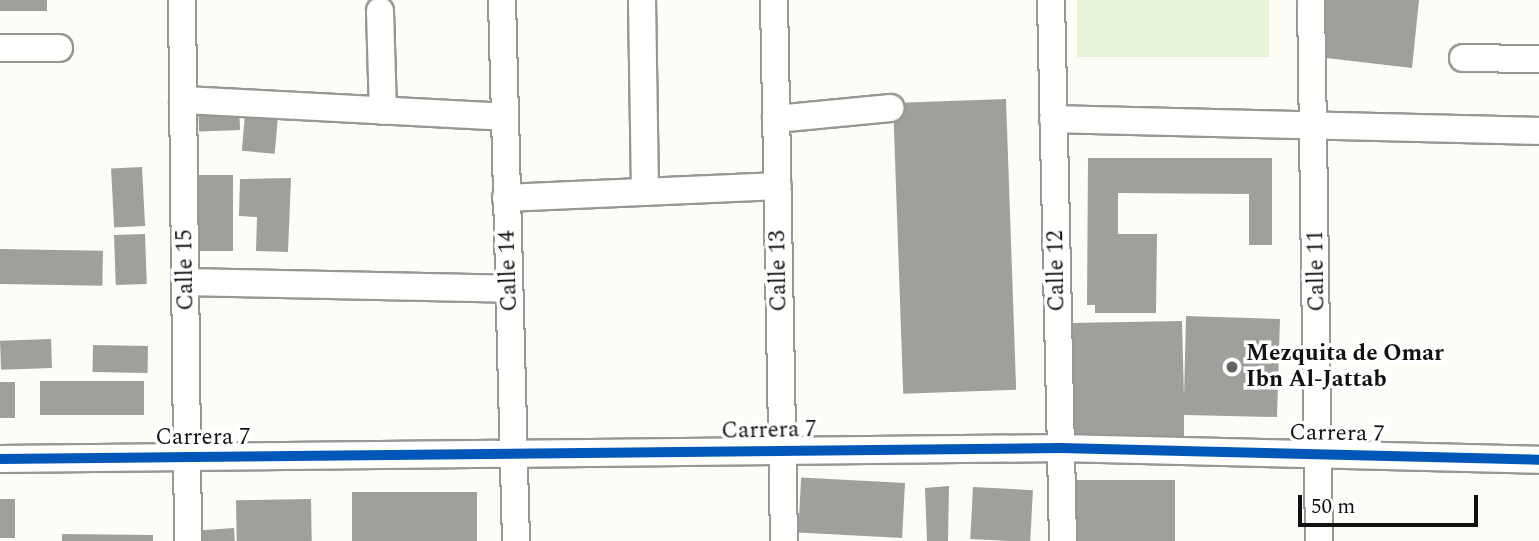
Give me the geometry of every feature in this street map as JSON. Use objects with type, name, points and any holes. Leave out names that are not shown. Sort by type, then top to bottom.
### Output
[{"type":"street","name":"Calle 15","points":[[182,0],[188,541]]},
{"type":"street","name":"Calle 14","points":[[502,0],[516,541]]},
{"type":"street","points":[[642,0],[645,192]]},
{"type":"street","name":"Calle 13","points":[[774,0],[784,541]]},
{"type":"street","name":"Calle 12","points":[[1051,0],[1063,541]]},
{"type":"street","name":"Calle 11","points":[[1311,0],[1321,454],[1319,541]]},
{"type":"street","points":[[380,11],[383,111]]},
{"type":"street","points":[[0,48],[59,48]]},
{"type":"street","points":[[1463,58],[1539,59]]},
{"type":"street","points":[[183,100],[505,117]]},
{"type":"street","points":[[776,119],[890,108]]},
{"type":"street","points":[[1053,119],[1539,131]]},
{"type":"street","points":[[506,198],[778,187]]},
{"type":"street","points":[[186,282],[509,289]]},
{"type":"street","name":"Carrera 7","points":[[0,459],[513,456],[1060,448],[1539,460]]},
{"type":"green space","points":[[1077,0],[1269,0],[1269,57],[1077,57]]},
{"type":"building","points":[[0,0],[47,0],[47,11],[0,11]]},
{"type":"building","points":[[1312,0],[1419,0],[1412,68],[1309,56]]},
{"type":"building","points":[[1006,99],[1016,390],[903,394],[893,103]]},
{"type":"building","points":[[239,100],[240,130],[199,131],[198,101]]},
{"type":"building","points":[[246,103],[279,106],[275,154],[242,151]]},
{"type":"building","points":[[1088,158],[1272,158],[1272,245],[1249,245],[1249,194],[1118,193],[1118,234],[1157,234],[1156,313],[1095,313],[1095,305],[1087,305]]},
{"type":"building","points":[[142,167],[145,226],[114,228],[111,169]]},
{"type":"building","points":[[195,175],[233,175],[233,251],[195,251]]},
{"type":"building","points":[[291,178],[288,252],[256,251],[257,217],[239,216],[240,179]]},
{"type":"building","points":[[145,234],[147,284],[116,285],[114,235]]},
{"type":"building","points":[[0,249],[103,251],[102,286],[0,284]]},
{"type":"building","points":[[1186,316],[1280,319],[1277,417],[1184,415],[1184,436],[1071,438],[1069,323],[1182,321],[1184,397]]},
{"type":"building","points":[[51,339],[52,368],[1,370],[0,341]]},
{"type":"building","points":[[93,345],[148,346],[148,373],[93,372]]},
{"type":"building","points":[[40,381],[144,381],[144,415],[40,415]]},
{"type":"building","points":[[0,382],[15,382],[15,418],[0,418]]},
{"type":"building","points":[[801,478],[905,483],[902,538],[798,532]]},
{"type":"building","points":[[1075,480],[1175,480],[1175,541],[1075,541]]},
{"type":"building","points":[[949,486],[948,541],[927,541],[925,488]]},
{"type":"building","points":[[973,487],[1033,490],[1030,541],[970,539]]},
{"type":"building","points":[[352,492],[477,492],[477,541],[352,541]]},
{"type":"building","points":[[0,499],[15,499],[15,538],[0,538]]},
{"type":"building","points":[[311,499],[312,541],[237,541],[236,500]]},
{"type":"building","points":[[234,528],[235,541],[202,541],[201,530]]},
{"type":"building","points":[[62,534],[153,535],[153,541],[62,541]]},
{"type":"cycle path","points":[[0,459],[1060,448],[1539,460]]},
{"type":"place","name":"Mezquita de Omar Ibn Al-Jattab","points":[[1232,367]]}]
